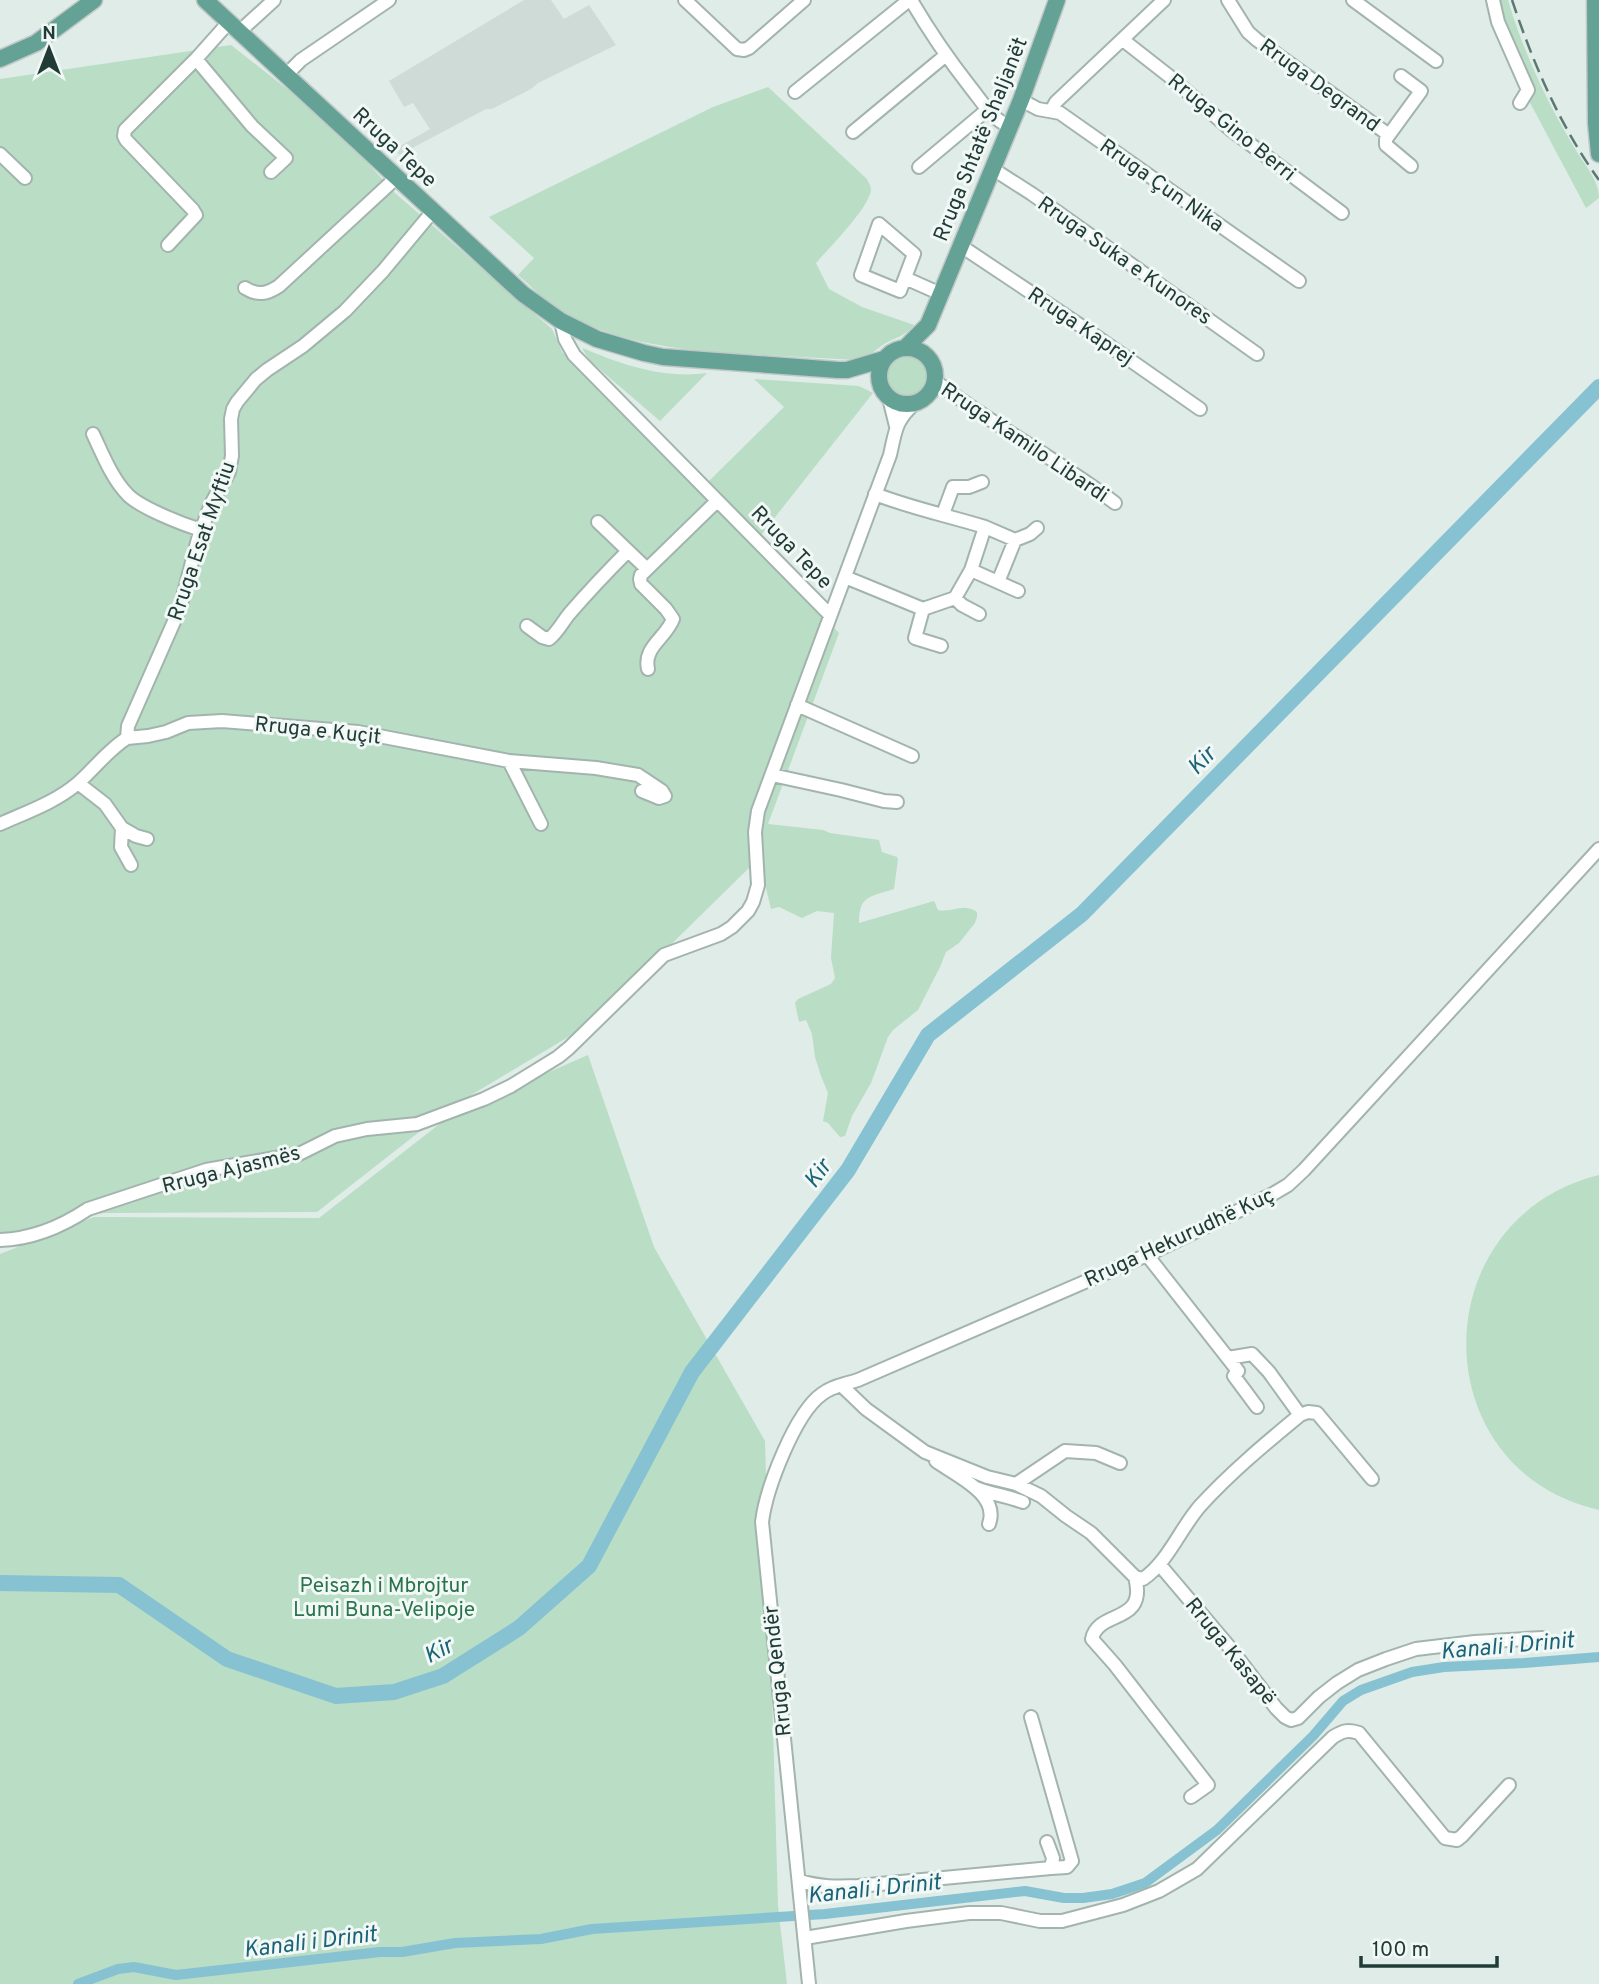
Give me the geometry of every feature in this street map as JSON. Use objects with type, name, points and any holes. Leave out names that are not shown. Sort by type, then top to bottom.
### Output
[{"type":"main road","points":[[0,59],[36,43],[94,0]]},
{"type":"main road","name":"Rruga Tepe","points":[[205,0],[523,294],[561,321],[597,339],[663,357],[847,370],[864,377],[886,394]]},
{"type":"main road","name":"Rruga Shtatë Shaljanët","points":[[928,357],[928,325],[1021,100],[1057,0]]},
{"type":"main road","points":[[1595,0],[1596,123],[1599,154]]},
{"type":"main road","name":"Rruga Shtatë Shaljanët","points":[[905,348],[928,325]]},
{"type":"main road","points":[[905,348],[917,350],[928,357],[934,380],[923,398],[906,404],[897,402],[886,394],[879,380],[879,369],[884,359],[893,351],[905,348]]},
{"type":"main road","name":"Rruga Tepe","points":[[847,370],[884,359]]},
{"type":"street","points":[[168,245],[196,215],[126,140],[125,130],[196,59],[234,27],[274,0]]},
{"type":"street","points":[[286,75],[301,60],[389,0]]},
{"type":"street","points":[[685,0],[737,49],[744,50],[804,0]]},
{"type":"street","points":[[795,92],[910,0],[946,55],[995,119],[1010,127]]},
{"type":"street","points":[[1051,111],[1056,102],[1164,0]]},
{"type":"street","name":"Rruga Degrand","points":[[1228,0],[1248,32],[1257,40],[1389,135]]},
{"type":"street","points":[[1353,0],[1436,61]]},
{"type":"street","points":[[1493,0],[1498,22],[1528,90],[1520,103]]},
{"type":"street","name":"Rruga Gino Berri","points":[[1123,40],[1230,128],[1342,213]]},
{"type":"street","points":[[853,132],[946,55]]},
{"type":"street","points":[[196,59],[252,126],[286,158],[271,172]]},
{"type":"street","name":"Rruga Degrand","points":[[1401,76],[1421,91],[1386,139],[1386,145],[1411,166]]},
{"type":"street","name":"Rruga Çun Nika","points":[[1021,100],[1038,108],[1060,113],[1299,281]]},
{"type":"street","points":[[919,167],[988,109]]},
{"type":"street","points":[[0,154],[25,178]]},
{"type":"street","name":"Rruga Suka e Kunores","points":[[993,169],[1257,354]]},
{"type":"street","points":[[245,288],[263,294],[279,286],[397,177]]},
{"type":"street","name":"Rruga Esat Myftiu","points":[[127,738],[128,726],[180,608],[201,530],[211,504],[229,472],[233,409],[243,394],[267,370],[303,346],[345,311],[383,271],[433,211]]},
{"type":"street","name":"Rruga Shtatë Shaljanët","points":[[879,224],[914,254],[905,278],[900,291],[861,275],[879,224]]},
{"type":"street","name":"Rruga Kaprej","points":[[961,246],[1200,409]]},
{"type":"street","points":[[905,278],[941,293]]},
{"type":"street","name":"Rruga Tepe","points":[[561,321],[565,339],[574,355],[830,615]]},
{"type":"street","name":"Rruga Kamilo Libardi","points":[[934,380],[1115,503]]},
{"type":"street","points":[[886,394],[896,426]]},
{"type":"street","points":[[897,802],[772,775],[890,455],[896,426],[901,415],[916,402]]},
{"type":"street","points":[[93,434],[109,467],[130,496],[179,522],[201,530]]},
{"type":"street","points":[[943,514],[953,487],[969,487],[982,482]]},
{"type":"street","points":[[876,494],[920,510],[985,527],[1015,540],[1037,528]]},
{"type":"street","points":[[648,669],[647,657],[650,651],[673,619],[642,584],[641,575],[717,500]]},
{"type":"street","points":[[598,522],[646,568]]},
{"type":"street","points":[[845,578],[923,609],[955,598],[971,570],[985,527]]},
{"type":"street","points":[[998,582],[1015,540]]},
{"type":"street","points":[[527,625],[549,639],[583,597],[628,551]]},
{"type":"street","points":[[971,570],[1018,591]]},
{"type":"street","points":[[955,598],[979,614]]},
{"type":"street","points":[[923,609],[915,638],[942,646]]},
{"type":"street","points":[[797,705],[912,756]]},
{"type":"street","name":"Rruga e Kuçit","points":[[127,738],[166,732],[188,723],[245,722],[358,732],[509,761],[596,768],[638,775],[665,796],[659,798],[642,791]]},
{"type":"street","points":[[0,824],[50,802],[78,783],[108,751],[127,738]]},
{"type":"street","points":[[509,761],[541,824]]},
{"type":"street","name":"Rruga Ajasmës","points":[[0,1240],[19,1239],[45,1232],[88,1209],[206,1170],[299,1154],[327,1139],[367,1129],[417,1124],[511,1086],[558,1057],[664,955],[721,934],[748,911],[754,902],[758,885],[755,823],[772,775]]},
{"type":"street","points":[[78,783],[105,804],[122,828],[147,839]]},
{"type":"street","points":[[122,828],[121,846],[131,865]]},
{"type":"street","name":"Rruga Hekurudhë Kuç","points":[[841,1385],[1147,1255],[1271,1195],[1296,1177],[1599,849]]},
{"type":"street","points":[[1147,1255],[1238,1371],[1234,1376],[1257,1407]]},
{"type":"street","points":[[1228,1358],[1252,1354],[1269,1372],[1300,1415]]},
{"type":"street","points":[[841,1385],[886,1424],[976,1488],[1023,1502]]},
{"type":"street","name":"Rruga Qendër","points":[[810,1984],[762,1522],[763,1509],[778,1464],[797,1425],[818,1397],[841,1385]]},
{"type":"street","points":[[925,1452],[987,1477],[1016,1484],[1041,1496],[1091,1533],[1135,1577],[1143,1579],[1159,1564],[1199,1507],[1300,1415],[1317,1413],[1371,1479]]},
{"type":"street","points":[[1016,1484],[1065,1451],[1096,1453],[1120,1463]]},
{"type":"street","points":[[976,1488],[992,1516],[989,1524]]},
{"type":"street","name":"Rruga Kasapë","points":[[1159,1564],[1276,1707],[1291,1720],[1298,1718],[1337,1684],[1359,1670],[1385,1659],[1416,1649],[1542,1638]]},
{"type":"street","points":[[1135,1577],[1138,1590],[1132,1607],[1099,1627],[1093,1632],[1092,1639],[1208,1785],[1191,1797]]},
{"type":"street","points":[[800,1881],[833,1887],[858,1886],[1067,1867],[1072,1861],[1031,1717]]},
{"type":"street","points":[[805,1934],[969,1913],[1001,1913],[1041,1921],[1062,1921],[1123,1905],[1159,1891],[1197,1869],[1277,1790],[1342,1732],[1350,1730],[1359,1733],[1444,1838],[1457,1840],[1462,1836],[1509,1785]]},
{"type":"street","points":[[1047,1842],[1054,1858],[1051,1868]]},
{"type":"shaded area","points":[[524,0],[551,0],[564,19],[589,5],[616,45],[399,155],[395,149],[430,129],[413,103],[404,107],[389,81]]},
{"type":"green space","points":[[1496,0],[1508,0],[1538,80],[1595,181],[1599,198],[1586,208],[1527,97],[1523,73]]},
{"type":"green space","points":[[231,45],[334,126],[395,193],[552,329],[562,352],[839,633],[768,824],[879,840],[882,852],[897,857],[894,889],[868,898],[861,907],[859,923],[934,901],[938,910],[967,908],[977,912],[975,923],[959,943],[946,952],[918,1010],[888,1037],[871,1083],[852,1116],[845,1136],[840,1137],[823,1121],[828,1093],[815,1057],[812,1034],[806,1020],[799,1022],[795,1003],[798,999],[831,984],[835,978],[831,958],[834,913],[817,911],[802,918],[779,907],[771,909],[764,880],[761,843],[752,865],[590,1024],[451,1107],[317,1212],[104,1213],[70,1218],[0,1246],[0,79]]},
{"type":"green space","points":[[768,87],[867,179],[871,187],[869,196],[857,216],[816,263],[829,289],[862,307],[914,325],[907,332],[857,360],[723,353],[663,346],[604,331],[576,319],[550,304],[518,275],[534,258],[489,217],[713,107]]},
{"type":"green space","points":[[583,348],[643,369],[675,374],[707,373],[660,421],[590,361]]},
{"type":"green space","points":[[906,354],[921,360],[927,375],[921,390],[906,396],[891,390],[885,375],[891,360]]},
{"type":"green space","points":[[754,379],[859,386],[873,393],[761,535],[709,481],[784,407]]},
{"type":"green space","name":"Peisazh i Mbrojtur Lumi Buna-Velipoje","points":[[588,1055],[654,1247],[765,1441],[778,1906],[787,1984],[0,1984],[0,1254],[94,1217],[319,1218],[451,1115]]},
{"type":"green space","points":[[1599,1175],[1599,1510],[1541,1486],[1499,1447],[1475,1398],[1466,1344],[1475,1290],[1499,1240],[1541,1200]]},
{"type":"waterway","name":"Kir","points":[[0,1583],[119,1585],[227,1659],[336,1696],[394,1692],[443,1676],[519,1628],[589,1566],[692,1372],[848,1170],[928,1035],[1082,914],[1599,387]]},
{"type":"waterway","name":"Kanali i Drinit","points":[[78,1984],[118,1969],[134,1967],[176,1975],[380,1952],[402,1952],[455,1943],[541,1939],[592,1929],[825,1914],[1025,1891],[1064,1898],[1112,1894],[1145,1883],[1217,1830],[1313,1736],[1343,1701],[1361,1690],[1412,1672],[1444,1667],[1599,1657]]},
{"type":"railway","points":[[1512,0],[1529,47],[1560,116],[1599,180]]}]
